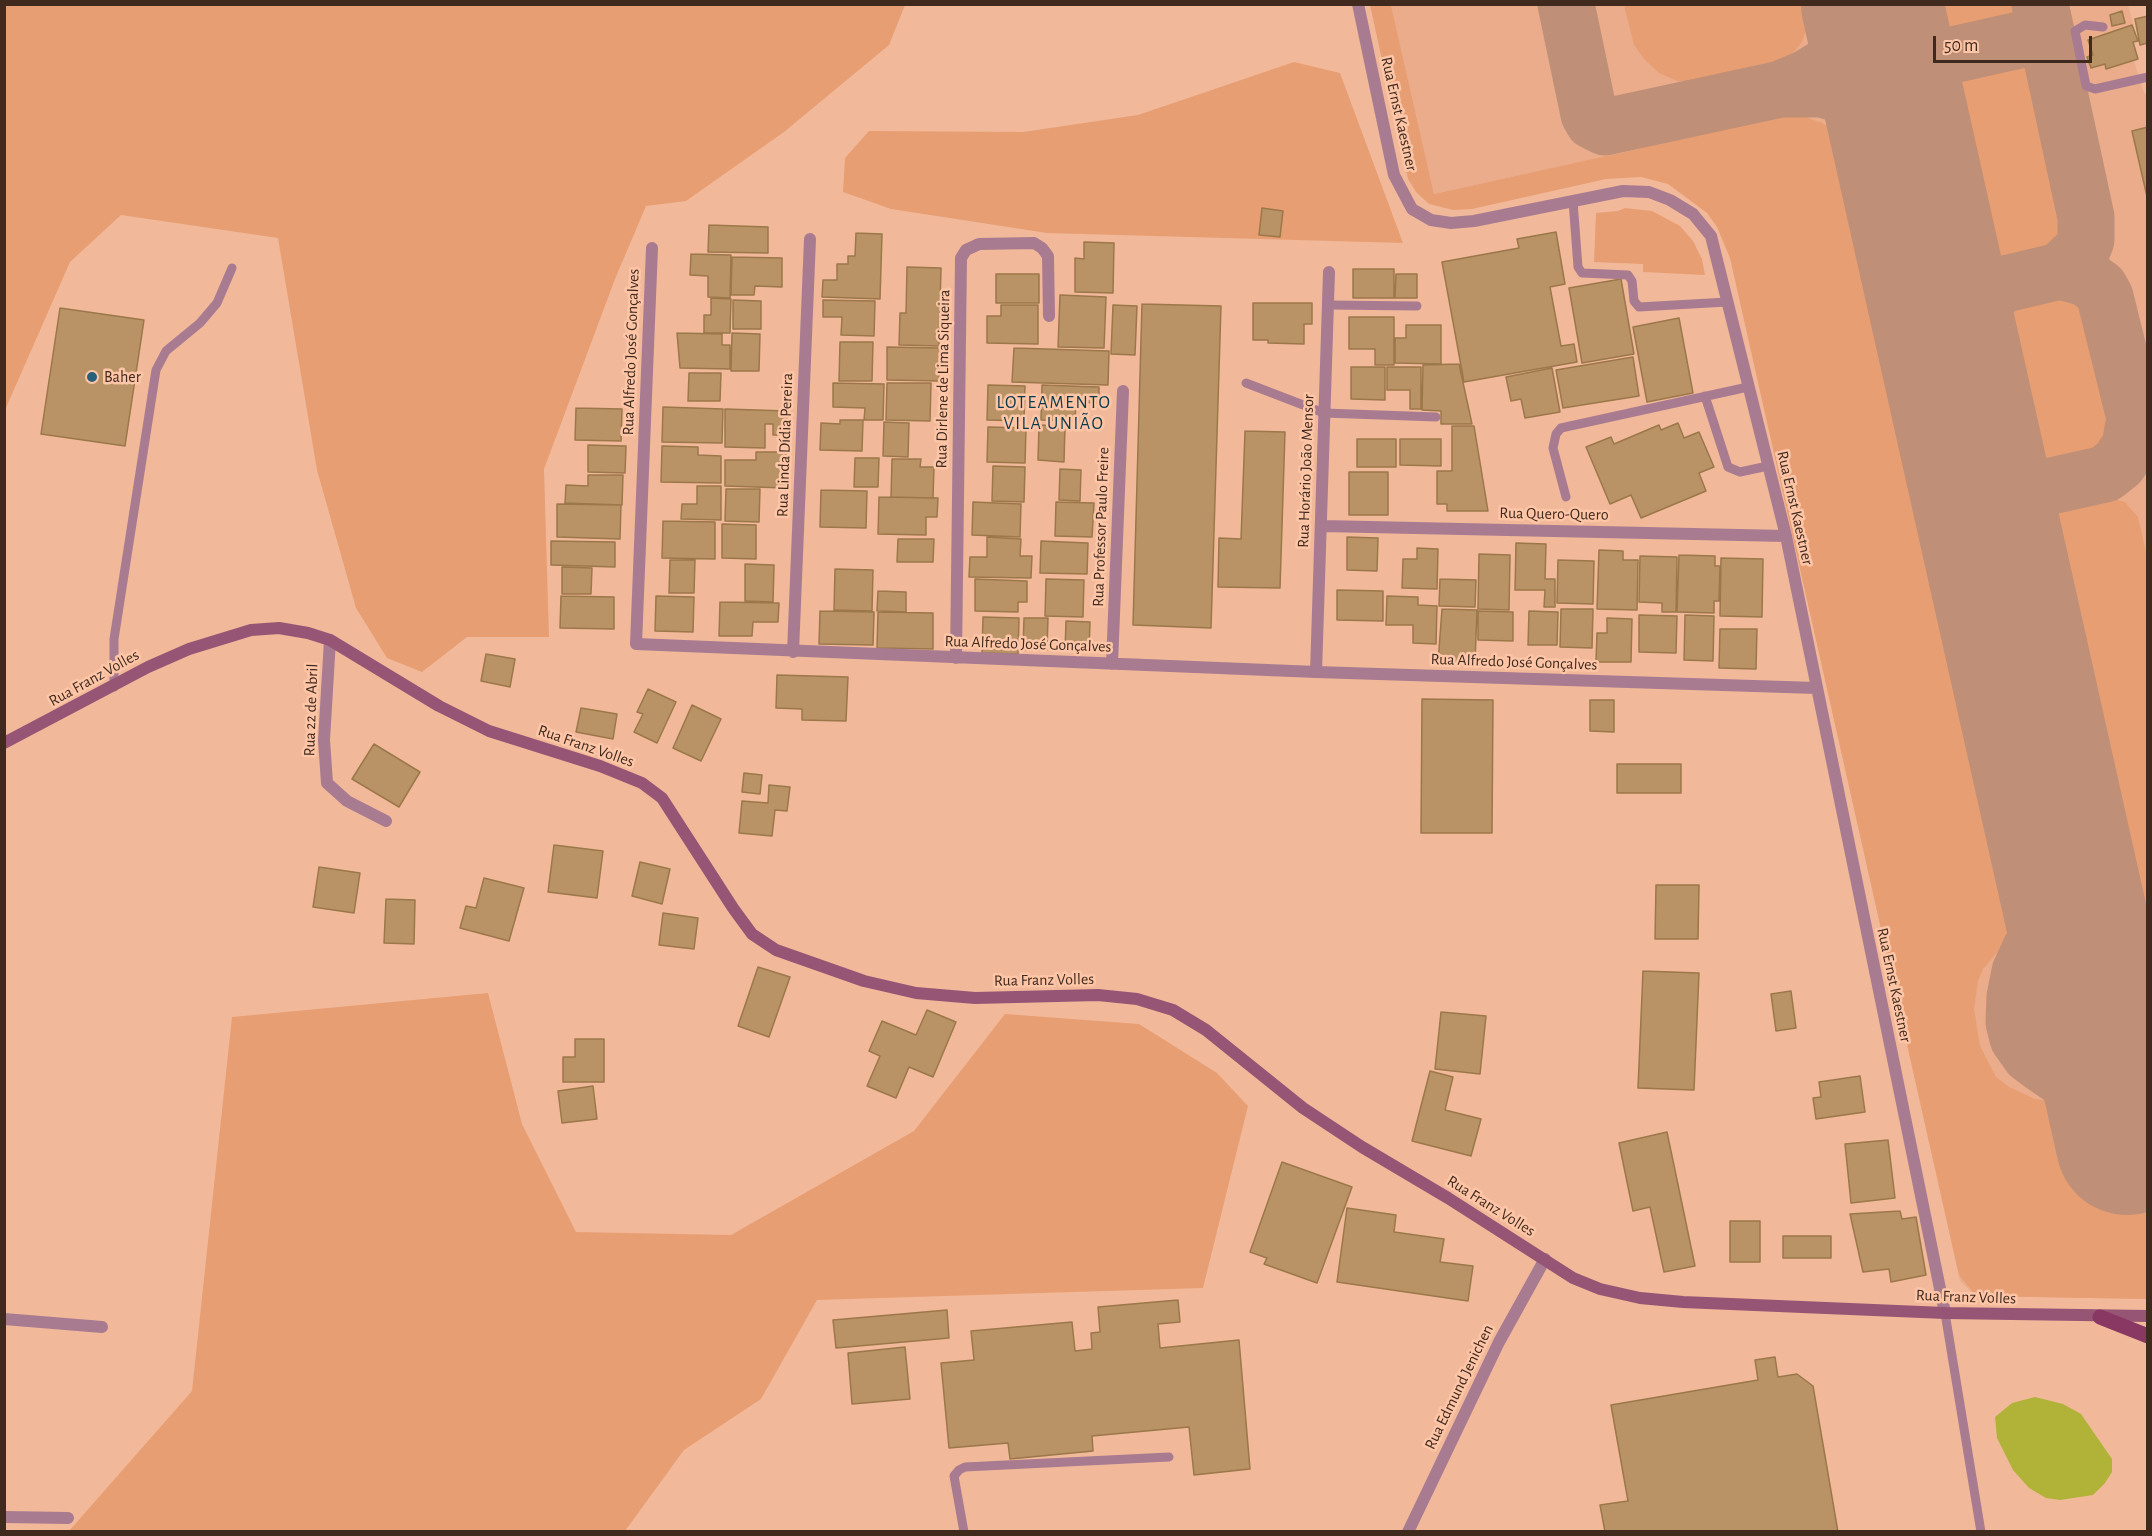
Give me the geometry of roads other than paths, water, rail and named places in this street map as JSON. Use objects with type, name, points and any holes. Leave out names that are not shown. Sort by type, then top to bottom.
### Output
[{"type":"main road","points":[[2100,1317],[2148,1336]]},
{"type":"street","name":"Rua Ernst Kaestner","points":[[1358,4],[1394,175],[1412,209],[1431,220],[1451,223],[1474,221],[1623,191],[1649,192],[1670,200],[1693,214],[1711,236],[1786,536],[1945,1313]]},
{"type":"street","name":"Rua Linda Dídia Pereira","points":[[793,652],[810,239]]},
{"type":"street","name":"Rua Dirlene de Lima Siqueira","points":[[956,658],[961,258],[966,250],[979,244],[1034,243],[1042,248],[1048,256],[1049,316]]},
{"type":"street","name":"Rua Alfredo José Gonçalves","points":[[652,248],[636,644],[1317,672],[1816,688]]},
{"type":"street","name":"Rua Horário João Mensor","points":[[1317,672],[1329,272]]},
{"type":"street","name":"Rua Professor Paulo Freire","points":[[1112,664],[1123,391]]},
{"type":"street","name":"Rua Quero-Quero","points":[[1322,525],[1786,536]]},
{"type":"street","name":"Rua Franz Volles","points":[[4,743],[114,687],[148,667],[189,649],[251,630],[279,628],[330,640],[438,706],[489,731],[600,766],[642,783],[662,798],[733,909],[752,934],[776,950],[864,981],[916,993],[975,998],[1098,995],[1137,999],[1173,1010],[1206,1030],[1313,1115],[1573,1278],[1600,1289],[1640,1298],[1945,1313],[2148,1316]]},
{"type":"street","name":"Rua 22 de Abril","points":[[330,640],[324,740],[327,783],[347,801],[386,821]]},
{"type":"street","name":"Rua Edmund Jenichen","points":[[1408,1532],[1498,1342],[1545,1259]]},
{"type":"street","points":[[4,1318],[102,1327]]},
{"type":"street","points":[[4,1517],[68,1518]]},
{"type":"lane","points":[[2103,27],[2085,26],[2075,31],[2086,86],[2095,89],[2148,77]]},
{"type":"lane","points":[[1573,201],[1578,267],[1582,273],[1628,275],[1632,281],[1636,304],[1643,308],[1727,302]]},
{"type":"lane","points":[[114,687],[114,639],[156,370],[166,351],[200,323],[217,303],[232,268]]},
{"type":"lane","points":[[1328,305],[1417,306]]},
{"type":"lane","points":[[1245,383],[1324,413],[1436,417]]},
{"type":"lane","points":[[1566,497],[1553,448],[1556,434],[1561,428],[1748,387]]},
{"type":"lane","points":[[1706,396],[1728,467],[1740,472],[1768,466]]},
{"type":"lane","points":[[1945,1313],[1981,1532]]},
{"type":"lane","points":[[964,1532],[954,1476],[965,1467],[1169,1457]]},
{"type":"place","name":"Baher","points":[[92,377]]},
{"type":"district","name":"LOTEAMENTO VILA UNIÃO","points":[[1054,413]]}]
